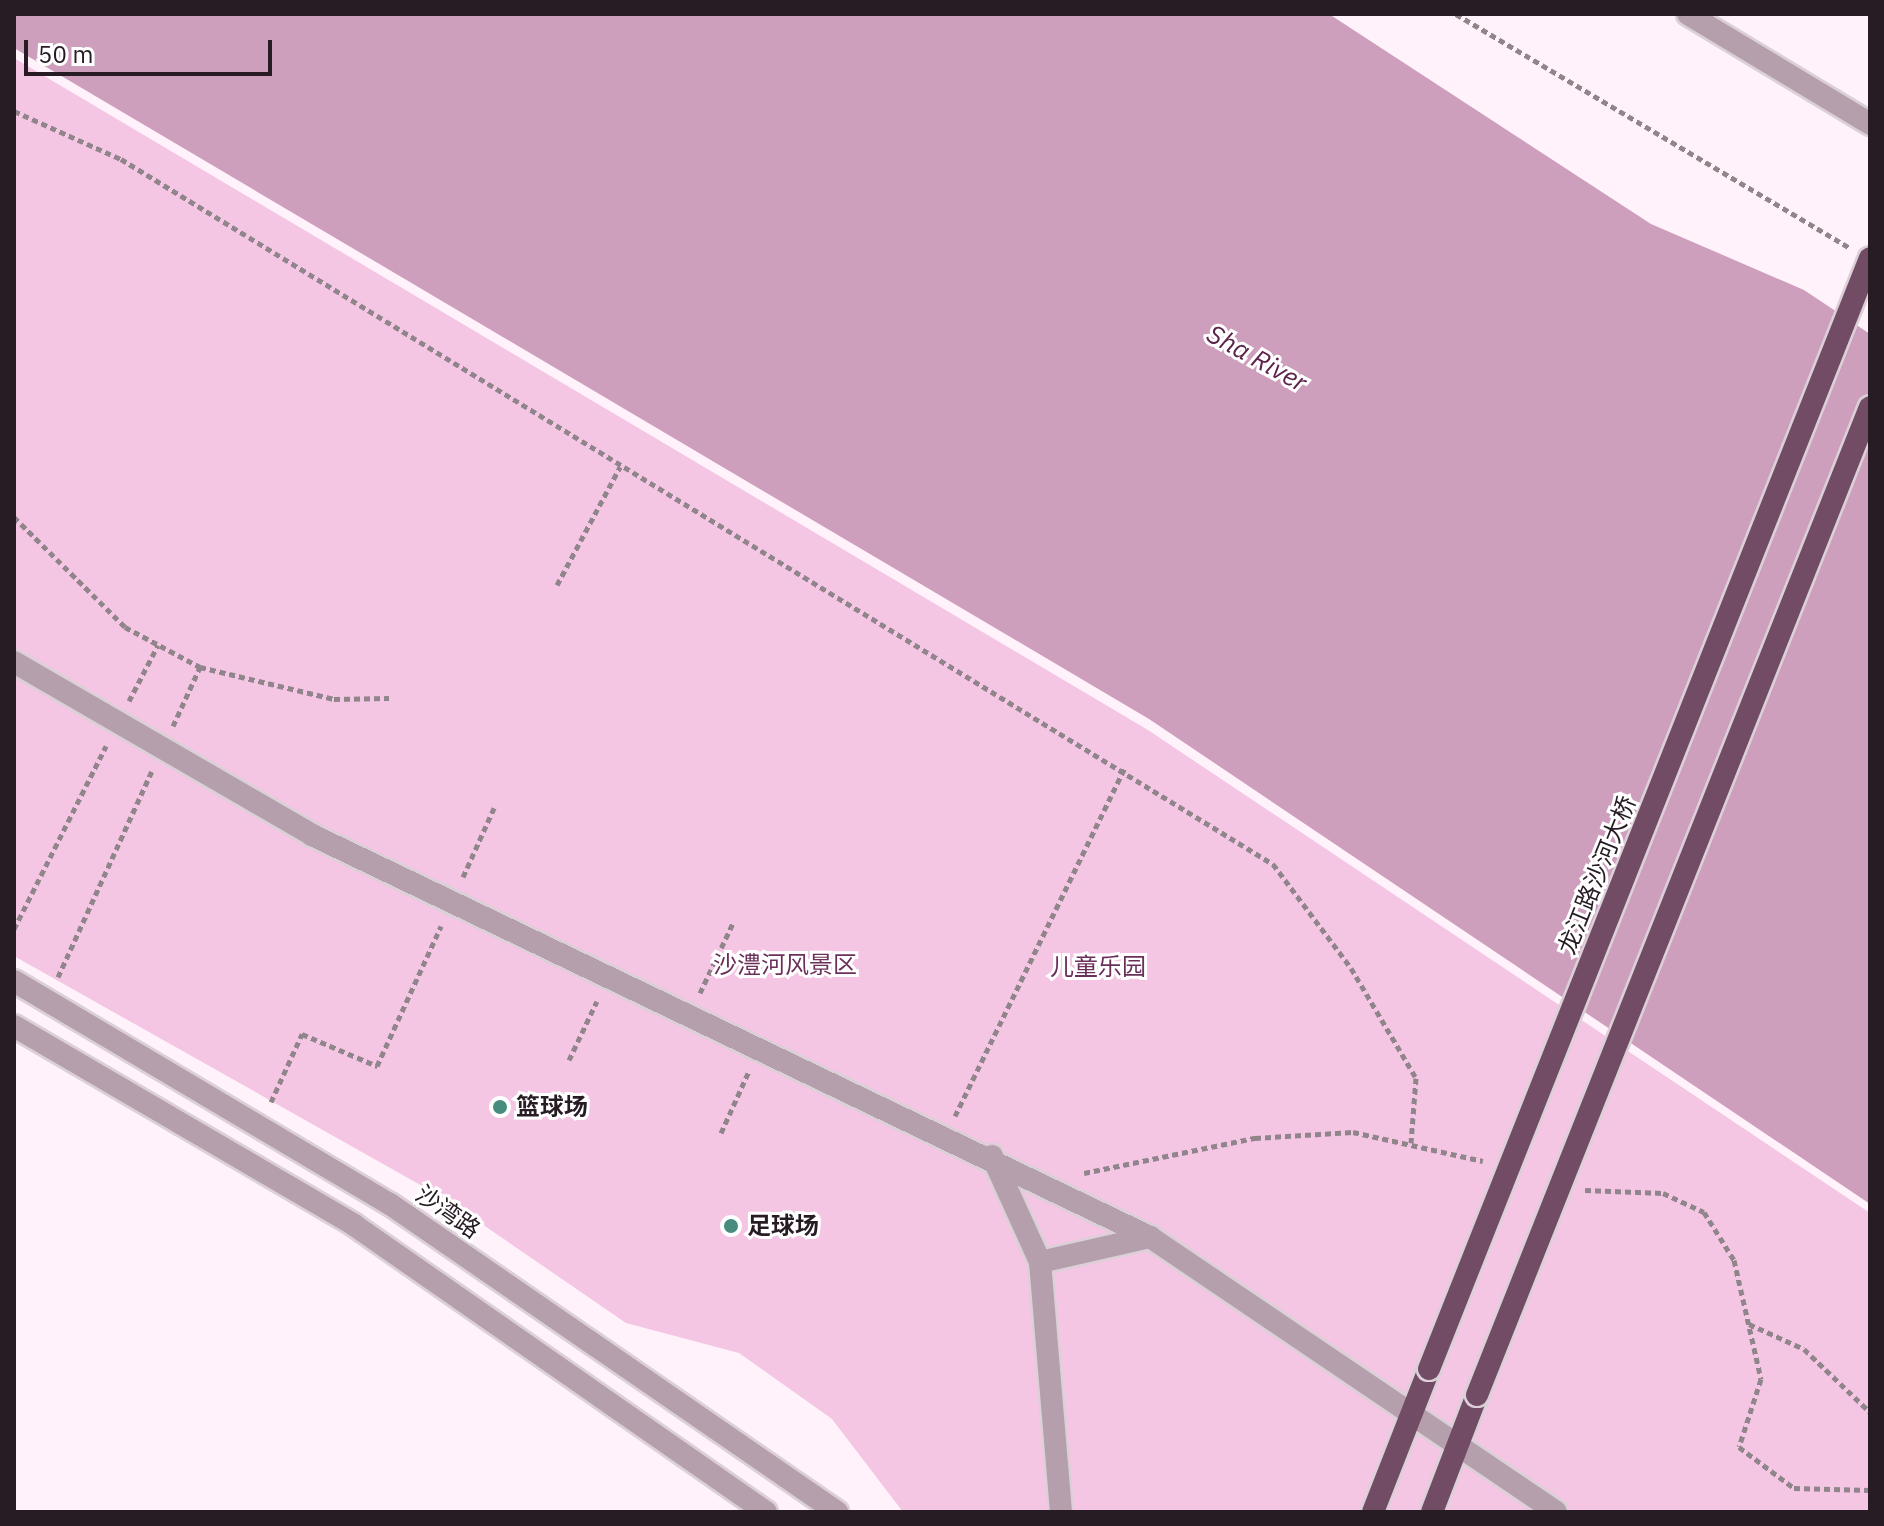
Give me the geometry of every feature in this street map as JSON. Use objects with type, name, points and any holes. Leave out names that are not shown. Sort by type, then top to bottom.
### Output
[{"type":"highway","name":"龙江路沙河大桥","points":[[1373,1512],[1864,255]]},
{"type":"highway","points":[[1432,1512],[1870,407]]},
{"type":"street","points":[[1688,14],[1870,124]]},
{"type":"street","points":[[14,662],[117,725],[312,835],[608,978],[992,1156],[1150,1237],[1457,1448],[1556,1512]]},
{"type":"street","name":"沙湾路","points":[[14,981],[390,1204],[837,1512]]},
{"type":"street","points":[[14,1026],[354,1225],[766,1512]]},
{"type":"street","points":[[992,1156],[1040,1262],[1061,1512]]},
{"type":"street","points":[[1040,1262],[1150,1237]]},
{"type":"path","points":[[1456,14],[1864,255]]},
{"type":"path","points":[[14,111],[121,159],[620,467],[1125,768],[1273,864],[1351,968],[1416,1078],[1411,1143]]},
{"type":"path","points":[[557,585],[620,467]]},
{"type":"path","points":[[14,517],[125,627],[200,667],[334,699],[389,698]]},
{"type":"path","points":[[14,929],[158,645]]},
{"type":"path","points":[[47,999],[200,667]]},
{"type":"path","points":[[945,1135],[1125,768]]},
{"type":"path","points":[[689,1016],[733,923]]},
{"type":"path","points":[[569,1060],[608,978]]},
{"type":"path","points":[[260,1126],[302,1034],[377,1066],[412,987]]},
{"type":"path","points":[[721,1133],[759,1048]]},
{"type":"path","points":[[1748,1323],[1804,1349],[1870,1412]]},
{"type":"green space","name":"沙澧河风景区","points":[[14,58],[1148,730],[1870,1213],[1870,1512],[903,1512],[832,1419],[739,1353],[626,1323],[447,1200],[14,956]]},
{"type":"water","name":"Sha River","points":[[14,14],[1329,14],[1651,224],[1804,290],[1870,334],[1870,1204],[1149,719],[14,48]]},
{"type":"place","name":"篮球场","points":[[500,1107]]},
{"type":"place","name":"足球场","points":[[731,1226]]},
{"type":"park label","name":"儿童乐园","points":[[1098,967]]}]
